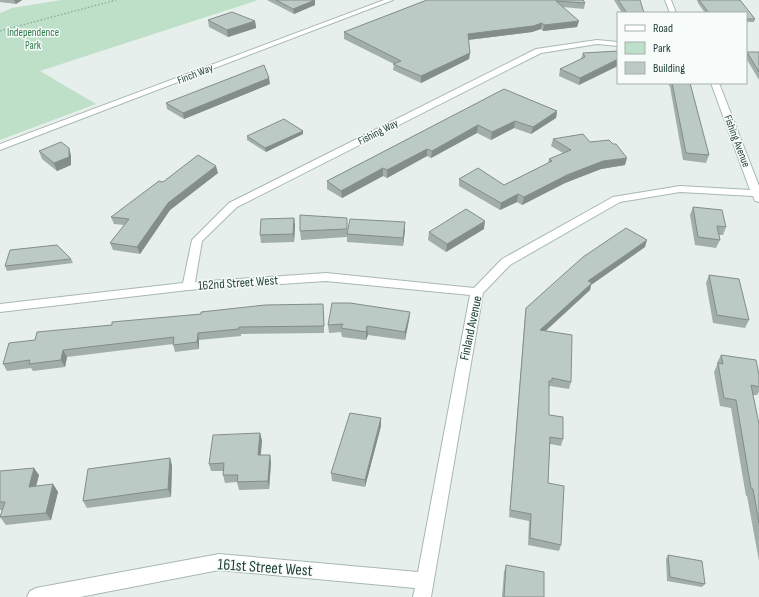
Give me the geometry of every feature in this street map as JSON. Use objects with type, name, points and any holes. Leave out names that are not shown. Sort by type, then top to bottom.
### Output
[{"type":"street","name":"Finch Way","points":[[0,147],[390,0]]},
{"type":"street","points":[[668,0],[673,12]]},
{"type":"street","name":"Fishing Way","points":[[188,286],[197,240],[233,205],[539,51],[598,42],[617,44]]},
{"type":"street","name":"Fishing Avenue","points":[[715,84],[758,196]]},
{"type":"street","name":"Finland Avenue","points":[[423,589],[477,292],[506,262],[617,199],[680,189],[758,196]]},
{"type":"street","name":"162nd Street West","points":[[0,308],[188,286],[326,277],[477,292]]},
{"type":"street","name":"161st Street West","points":[[36,597],[219,562],[423,589]]},
{"type":"path","points":[[0,31],[116,0]]},
{"type":"green space","name":"Independence Park","points":[[61,0],[258,0],[40,71],[96,104],[0,140],[0,13],[12,8]]},
{"type":"building","points":[[276,0],[315,0],[293,9]]},
{"type":"building","points":[[427,0],[583,0],[585,3],[556,1],[579,21],[544,25],[542,23],[533,26],[468,34],[470,53],[421,76],[393,64],[401,61],[344,32]]},
{"type":"building","points":[[618,0],[640,0],[644,12],[626,12]]},
{"type":"building","points":[[699,0],[740,0],[755,19],[747,19],[747,12],[708,12]]},
{"type":"building","points":[[232,12],[255,21],[227,30],[208,20]]},
{"type":"building","points":[[617,51],[617,60],[580,78],[560,69],[585,57],[583,53]]},
{"type":"building","points":[[747,52],[759,52],[759,72]]},
{"type":"building","points":[[264,65],[269,78],[183,113],[166,103]]},
{"type":"building","points":[[672,84],[690,84],[709,155],[686,153]]},
{"type":"building","points":[[504,89],[557,111],[533,127],[515,121],[492,132],[478,125],[432,151],[427,149],[387,170],[383,168],[341,191],[327,181]]},
{"type":"building","points":[[284,119],[303,131],[265,148],[247,136]]},
{"type":"building","points":[[583,134],[590,142],[609,140],[613,144],[616,144],[627,158],[603,161],[567,175],[524,197],[518,194],[501,203],[459,179],[478,168],[504,185],[552,161],[549,159],[571,150],[553,139]]},
{"type":"building","points":[[61,142],[69,148],[69,157],[54,163],[39,151]]},
{"type":"building","points":[[198,155],[216,166],[168,203],[137,247],[110,243],[129,219],[111,217],[159,181],[163,182]]},
{"type":"building","points":[[693,207],[722,210],[726,227],[717,226],[720,240],[698,237]]},
{"type":"building","points":[[466,209],[485,221],[447,244],[429,232]]},
{"type":"building","points":[[300,215],[347,218],[347,229],[300,231]]},
{"type":"building","points":[[294,218],[293,234],[260,235],[261,219]]},
{"type":"building","points":[[350,219],[405,222],[403,238],[347,234]]},
{"type":"building","points":[[626,228],[647,240],[588,281],[592,283],[540,330],[572,335],[571,382],[552,378],[552,381],[549,381],[549,415],[563,417],[563,439],[550,437],[548,483],[564,486],[561,545],[530,538],[531,514],[510,510],[526,308],[583,257]]},
{"type":"building","points":[[57,245],[71,259],[5,266],[10,250]]},
{"type":"building","points":[[709,275],[739,279],[749,320],[717,315]]},
{"type":"building","points":[[332,303],[350,303],[410,312],[405,332],[367,326],[366,332],[341,328],[343,324],[328,325]]},
{"type":"building","points":[[323,304],[324,326],[239,327],[239,329],[198,333],[197,342],[173,345],[174,337],[63,350],[61,360],[29,364],[30,360],[3,364],[9,343],[35,340],[37,332],[112,325],[112,322],[201,314],[201,312],[265,305]]},
{"type":"building","points":[[721,355],[756,360],[759,375],[759,387],[751,385],[759,424],[759,523],[753,489],[751,488],[736,400],[724,398],[718,363],[723,364]]},
{"type":"building","points":[[350,413],[381,418],[365,480],[331,473]]},
{"type":"building","points":[[260,433],[258,455],[270,455],[268,481],[237,482],[238,475],[223,475],[224,463],[209,464],[213,435]]},
{"type":"building","points":[[170,458],[168,489],[83,501],[88,469]]},
{"type":"building","points":[[34,468],[29,487],[53,484],[46,513],[0,517],[5,502],[0,502],[0,471]]},
{"type":"building","points":[[668,555],[702,561],[705,584],[670,577]]},
{"type":"building","points":[[506,565],[544,572],[544,597],[504,597]]}]
